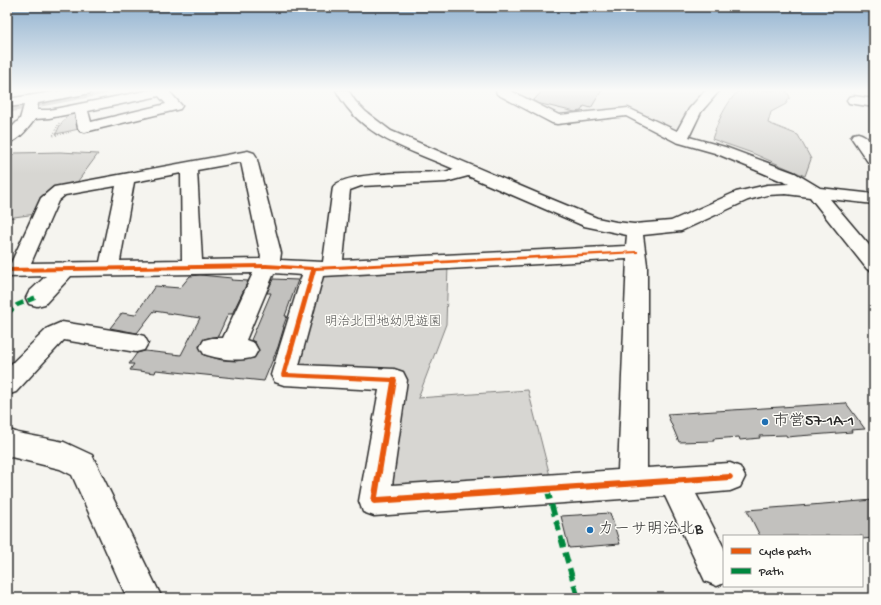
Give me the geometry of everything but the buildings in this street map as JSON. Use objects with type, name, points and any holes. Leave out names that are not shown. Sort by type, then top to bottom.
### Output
[{"type":"street","points":[[8,145],[13,129],[27,123],[28,118]]},
{"type":"street","points":[[83,118],[85,128],[125,118]]},
{"type":"street","points":[[363,118],[369,124],[386,134],[591,222],[616,228],[635,241]]},
{"type":"street","points":[[554,118],[557,120],[573,118]]},
{"type":"street","points":[[648,118],[681,139],[720,150],[763,166],[789,177],[815,192],[874,264]]},
{"type":"street","points":[[681,139],[685,128],[691,118]]},
{"type":"street","points":[[858,137],[874,159]]},
{"type":"street","points":[[229,349],[266,266],[271,258],[248,156],[60,191],[50,198],[12,270],[266,266],[323,268],[635,241],[674,227],[742,196],[767,190],[786,189],[874,199]]},
{"type":"street","points":[[189,167],[192,267]]},
{"type":"street","points":[[470,170],[446,177],[359,181],[342,187],[323,268],[284,375],[394,380],[374,501],[730,477]]},
{"type":"street","points":[[109,268],[126,179]]},
{"type":"street","points":[[632,484],[635,241]]},
{"type":"street","points":[[36,298],[66,269]]},
{"type":"street","points":[[7,384],[29,364],[56,334],[62,331],[136,343]]},
{"type":"street","points":[[7,442],[15,446],[64,456],[82,465],[145,598]]},
{"type":"street","points":[[673,481],[718,569]]},
{"type":"path","points":[[61,120],[53,136],[85,128]]},
{"type":"shaded area","points":[[648,118],[686,118],[677,132]]},
{"type":"green space","points":[[66,118],[77,118],[79,129],[56,134],[60,125]]},
{"type":"green space","points":[[721,118],[769,118],[768,123],[798,135],[811,159],[805,176],[752,153],[712,139]]},
{"type":"green space","points":[[60,152],[98,154],[75,185],[36,214],[7,218],[7,161],[15,153]]},
{"type":"green space","name":"明治北団地幼児遊園","points":[[448,266],[446,324],[418,398],[528,390],[551,480],[395,489],[389,477],[403,375],[295,365],[320,276],[329,273]]},
{"type":"marked path","points":[[7,314],[17,305],[39,296]]},
{"type":"marked path","points":[[547,489],[578,598]]},
{"type":"cycle path","points":[[7,270],[266,266],[314,269],[636,252]]},
{"type":"cycle path","points":[[314,269],[284,375],[394,380],[374,501],[730,477]]},
{"type":"place","name":"市営57-1A-1","points":[[765,422]]},
{"type":"place","name":"カーサ明治北B","points":[[590,530]]}]
